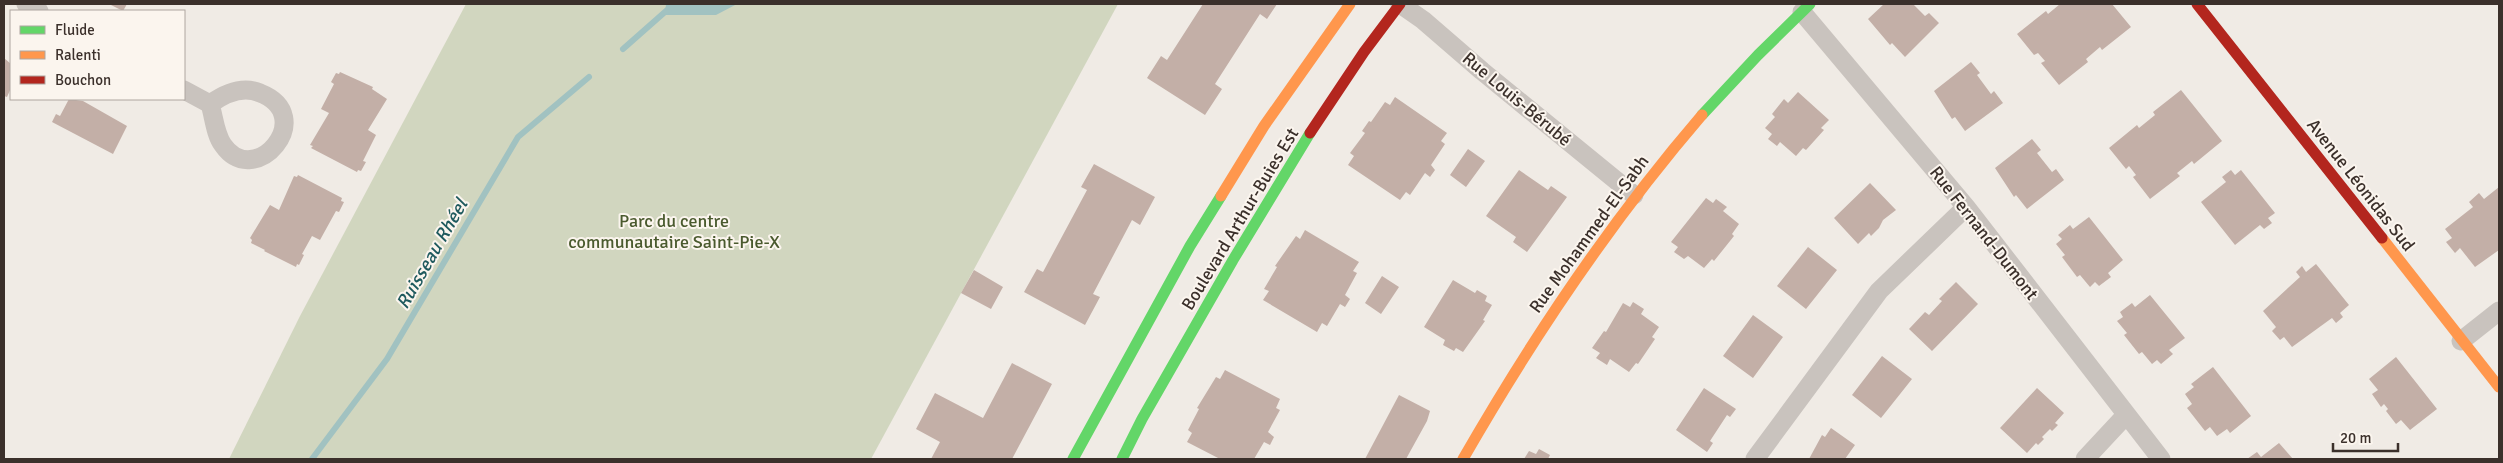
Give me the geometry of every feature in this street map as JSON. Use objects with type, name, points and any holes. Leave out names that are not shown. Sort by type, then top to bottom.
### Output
[{"type":"street","points":[[26,4],[37,10]]},
{"type":"street","name":"Boulevard Arthur-Buies Est","points":[[1073,459],[1190,246],[1264,126],[1350,4]]},
{"type":"street","name":"Boulevard Arthur-Buies Est","points":[[1122,459],[1147,410],[1301,148],[1380,29],[1400,4]]},
{"type":"street","name":"Rue Louis-Bérubé","points":[[1400,4],[1423,20],[1482,71],[1634,195]]},
{"type":"street","name":"Avenue Léonidas Sud","points":[[2197,4],[2499,387]]},
{"type":"street","name":"Rue Mohammed-El-Sabh","points":[[1462,459],[1498,396],[1592,253],[1634,195],[1707,109],[1806,8]]},
{"type":"street","name":"Rue Fernand-Dumont","points":[[1806,8],[1966,207],[2161,459]]},
{"type":"street","points":[[185,91],[210,104]]},
{"type":"street","points":[[1756,459],[1879,291],[1966,207]]},
{"type":"street","points":[[2461,341],[2499,311]]},
{"type":"street","points":[[2086,459],[2126,415]]},
{"type":"green space","name":"Parc du centre communautaire Saint-Pie-X","points":[[466,4],[1118,4],[871,459],[229,459],[300,316]]},
{"type":"water","points":[[666,4],[737,4],[716,15],[665,15]]},
{"type":"building","points":[[109,4],[127,4],[124,10]]},
{"type":"building","points":[[1203,4],[1277,4],[1267,19],[1260,14],[1215,84],[1222,89],[1205,115],[1147,78],[1161,56],[1167,60]]},
{"type":"building","points":[[1884,4],[1913,4],[1925,16],[1929,13],[1939,23],[1905,57],[1892,43],[1890,45],[1868,19]]},
{"type":"building","points":[[2060,4],[2112,4],[2131,27],[2102,50],[2100,47],[2086,59],[2088,62],[2059,85],[2041,63],[2045,61],[2038,53],[2034,55],[2017,34],[2046,11],[2048,14]]},
{"type":"building","points":[[4,58],[10,63],[10,90],[7,97],[4,96]]},
{"type":"building","points":[[1971,62],[1980,73],[1977,75],[1991,94],[1994,91],[2003,103],[1965,131],[1955,117],[1952,119],[1934,91]]},
{"type":"building","points":[[340,72],[373,87],[372,89],[387,99],[368,130],[376,135],[363,161],[366,162],[361,171],[358,170],[357,172],[311,148],[313,146],[310,145],[329,113],[321,109],[334,84],[331,82],[336,73],[339,74]]},
{"type":"building","points":[[2181,90],[2222,141],[2194,164],[2192,161],[2177,173],[2180,176],[2150,199],[2133,177],[2136,175],[2129,166],[2126,169],[2109,148],[2137,125],[2139,128],[2155,115],[2153,112]]},
{"type":"building","points":[[1798,92],[1829,120],[1821,128],[1824,130],[1806,150],[1803,148],[1796,156],[1780,142],[1777,146],[1768,139],[1772,134],[1765,128],[1775,117],[1772,114],[1784,99],[1788,103]]},
{"type":"building","points":[[1395,97],[1447,133],[1441,141],[1445,144],[1431,165],[1435,170],[1430,177],[1425,173],[1410,195],[1406,192],[1400,200],[1348,165],[1354,156],[1350,153],[1365,133],[1362,131],[1385,102],[1390,105]]},
{"type":"building","points":[[68,100],[83,101],[127,126],[113,154],[52,122],[56,114],[60,116]]},
{"type":"building","points":[[2032,139],[2041,150],[2037,153],[2052,172],[2056,169],[2064,180],[2027,209],[2016,195],[2014,197],[1995,168]]},
{"type":"building","points":[[1468,149],[1485,161],[1466,187],[1450,175]]},
{"type":"building","points":[[1094,164],[1155,197],[1140,225],[1132,220],[1093,294],[1100,297],[1085,325],[1024,292],[1037,269],[1043,272],[1087,190],[1081,187]]},
{"type":"building","points":[[1519,170],[1548,190],[1551,186],[1567,197],[1527,252],[1513,242],[1516,237],[1486,216]]},
{"type":"building","points":[[2231,170],[2235,175],[2241,170],[2275,213],[2268,218],[2272,223],[2264,229],[2260,225],[2235,245],[2201,202],[2226,182],[2222,177]]},
{"type":"building","points":[[298,175],[342,198],[341,201],[344,202],[339,212],[336,211],[320,240],[312,236],[302,254],[304,255],[299,265],[297,264],[296,267],[251,243],[252,240],[250,238],[270,205],[279,210],[294,176],[297,177]]},
{"type":"building","points":[[1870,183],[1896,210],[1883,220],[1879,228],[1871,236],[1869,233],[1858,244],[1834,218]]},
{"type":"building","points":[[2499,187],[2499,250],[2475,267],[2460,248],[2455,253],[2446,242],[2452,238],[2445,229],[2473,207],[2469,202],[2479,193],[2484,199]]},
{"type":"building","points":[[1706,198],[1713,203],[1716,199],[1727,207],[1723,211],[1739,224],[1732,234],[1734,236],[1714,261],[1712,259],[1704,268],[1688,256],[1684,259],[1674,252],[1678,247],[1671,242]]},
{"type":"building","points":[[2089,217],[2123,260],[2108,273],[2111,277],[2099,286],[2095,282],[2090,287],[2080,275],[2077,277],[2062,257],[2065,255],[2056,244],[2062,239],[2058,235],[2070,225],[2073,229]]},
{"type":"building","points":[[1305,230],[1359,262],[1353,271],[1357,273],[1345,295],[1350,299],[1345,307],[1340,304],[1327,326],[1322,323],[1317,332],[1263,300],[1269,291],[1264,289],[1277,267],[1275,266],[1296,236],[1300,239]]},
{"type":"building","points":[[1808,247],[1837,270],[1806,309],[1777,286]]},
{"type":"building","points":[[2316,264],[2349,305],[2340,313],[2343,317],[2336,323],[2332,318],[2292,347],[2284,337],[2280,340],[2272,331],[2276,327],[2263,311],[2300,277],[2296,272],[2302,266],[2306,272]]},
{"type":"building","points":[[974,270],[1003,287],[991,309],[961,293]]},
{"type":"building","points":[[1382,276],[1399,287],[1381,314],[1365,303]]},
{"type":"building","points":[[1453,280],[1475,293],[1477,290],[1487,296],[1485,301],[1492,305],[1483,320],[1485,321],[1463,352],[1456,348],[1454,351],[1443,345],[1445,340],[1424,327]]},
{"type":"building","points":[[1956,282],[1978,304],[1932,351],[1909,329],[1925,312],[1929,315],[1942,301],[1939,299]]},
{"type":"building","points":[[2150,295],[2185,338],[2169,350],[2173,354],[2161,364],[2157,360],[2152,364],[2142,352],[2139,354],[2124,335],[2127,333],[2117,321],[2123,317],[2120,312],[2132,303],[2135,307]]},
{"type":"building","points":[[1633,302],[1644,309],[1641,314],[1659,327],[1652,337],[1655,339],[1638,364],[1636,363],[1629,372],[1610,359],[1607,365],[1596,358],[1600,353],[1592,348],[1604,331],[1606,332],[1623,303],[1630,307]]},
{"type":"building","points":[[1753,315],[1783,337],[1753,378],[1723,356]]},
{"type":"building","points":[[1882,356],[1912,379],[1881,418],[1852,395]]},
{"type":"building","points":[[2396,357],[2437,409],[2410,430],[2401,420],[2396,424],[2386,411],[2388,409],[2384,404],[2381,407],[2372,394],[2378,390],[2369,379]]},
{"type":"building","points":[[1012,363],[1052,384],[1012,459],[931,459],[940,442],[916,429],[935,393],[983,418]]},
{"type":"building","points":[[2213,367],[2251,416],[2230,433],[2227,429],[2217,436],[2210,427],[2205,431],[2187,408],[2192,404],[2185,394],[2194,387],[2191,384]]},
{"type":"building","points":[[1225,370],[1280,399],[1276,408],[1280,410],[1268,432],[1274,437],[1270,445],[1264,442],[1254,459],[1220,459],[1187,442],[1192,433],[1188,430],[1199,409],[1197,408],[1216,377],[1220,379]]},
{"type":"building","points":[[1704,388],[1736,409],[1730,417],[1727,415],[1710,441],[1713,443],[1707,452],[1676,430]]},
{"type":"building","points":[[2037,388],[2064,413],[2055,423],[2058,425],[2052,431],[2050,429],[2042,437],[2044,439],[2038,445],[2036,443],[2027,453],[2000,428]]},
{"type":"building","points":[[1399,395],[1430,411],[1427,421],[1406,459],[1365,459]]},
{"type":"building","points":[[1831,428],[1855,445],[1845,459],[1809,459],[1822,435],[1825,437]]},
{"type":"building","points":[[2279,443],[2293,459],[2247,459],[2257,452],[2261,457]]},
{"type":"building","points":[[1539,449],[1550,455],[1548,459],[1524,459],[1529,451],[1536,454]]},
{"type":"waterway","name":"Ruisseau Rhéel","points":[[623,49],[674,4]]},
{"type":"waterway","name":"Ruisseau Rhéel","points":[[312,459],[387,359],[518,137],[589,77]]},
{"type":"traffic: fast","points":[[1702,115],[1758,55],[1810,4]]},
{"type":"traffic: fast","points":[[1122,459],[1142,419],[1233,260],[1310,133]]},
{"type":"traffic: fast","points":[[1073,459],[1190,246],[1221,196]]},
{"type":"traffic: slow","points":[[1221,196],[1264,126],[1350,4]]},
{"type":"traffic: slow","points":[[1463,459],[1517,369],[1574,281],[1668,155],[1702,115]]},
{"type":"traffic: slow","points":[[2382,238],[2499,387]]},
{"type":"traffic: jam","points":[[1310,133],[1364,52],[1400,4]]},
{"type":"traffic: jam","points":[[2197,4],[2382,238]]}]
